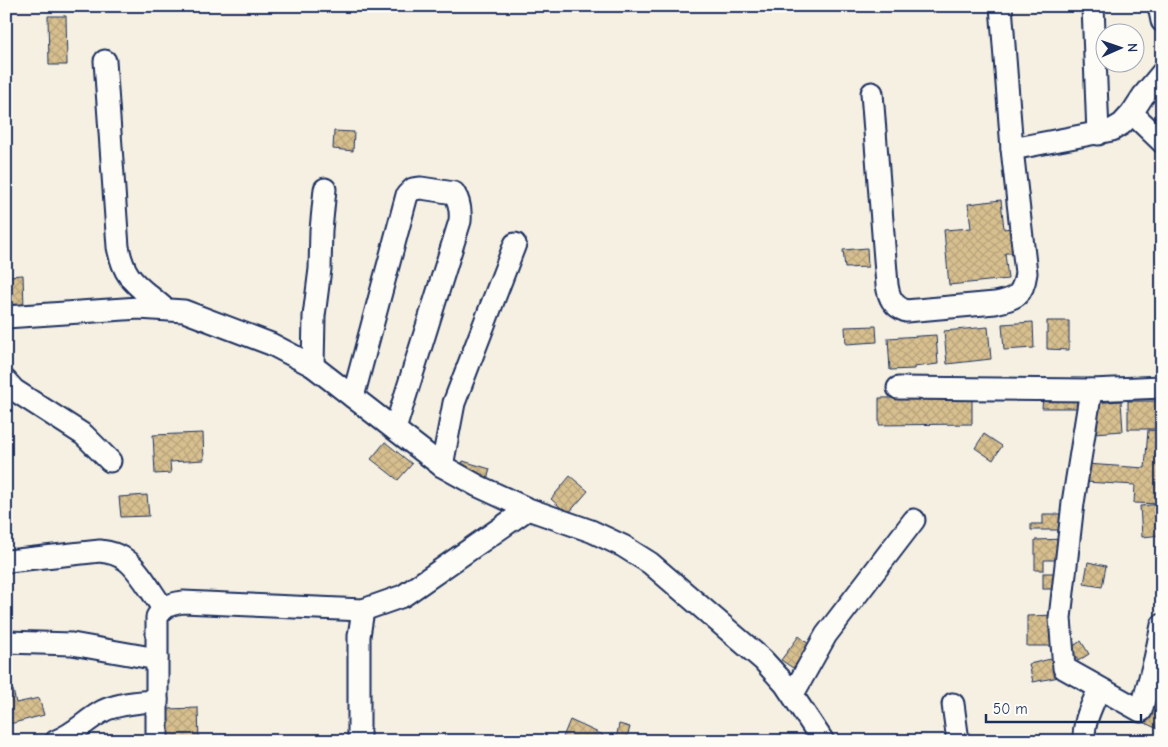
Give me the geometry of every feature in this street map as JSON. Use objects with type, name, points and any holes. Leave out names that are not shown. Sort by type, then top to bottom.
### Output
[{"type":"street","points":[[872,93],[887,286],[889,294],[898,308],[906,311],[995,303],[1018,295],[1024,286],[1026,273],[1012,149],[1001,6]]},
{"type":"street","points":[[1092,6],[1098,134]]},
{"type":"street","points":[[1159,6],[1162,21]]},
{"type":"street","points":[[105,61],[118,247],[121,265],[129,279],[165,309]]},
{"type":"street","points":[[1012,149],[1112,130],[1122,124],[1132,113],[1162,73]]},
{"type":"street","points":[[1132,113],[1162,142]]},
{"type":"street","points":[[353,397],[407,194],[413,189],[421,188],[454,193],[459,200],[461,210],[460,221],[395,429]]},
{"type":"street","points":[[313,366],[314,316],[320,269],[325,189]]},
{"type":"street","points":[[442,466],[454,403],[515,244]]},
{"type":"street","points":[[6,318],[139,308],[165,309],[184,311],[271,344],[313,366],[442,466],[478,486],[528,509],[591,531],[622,546],[650,563],[763,660],[793,694],[823,741]]},
{"type":"street","points":[[6,381],[14,390],[84,435],[110,461]]},
{"type":"street","points":[[898,388],[1091,390],[1162,387]]},
{"type":"street","points":[[1091,390],[1073,503],[1060,618],[1064,668],[1140,711],[1153,697],[1155,658],[1162,625]]},
{"type":"street","points":[[157,741],[157,617],[163,608],[183,602],[363,610],[403,596],[528,509]]},
{"type":"street","points":[[793,694],[832,628],[914,520]]},
{"type":"street","points":[[8,561],[100,551],[113,553],[126,560],[133,567],[163,608]]},
{"type":"street","points":[[359,741],[359,636],[363,610]]},
{"type":"street","points":[[6,642],[72,644],[157,659]]},
{"type":"street","points":[[1084,741],[1083,730],[1085,722],[1100,689]]},
{"type":"street","points":[[56,741],[69,736],[112,707],[157,700]]},
{"type":"street","points":[[953,704],[958,741]]},
{"type":"building","points":[[48,16],[66,16],[67,65],[49,65]]},
{"type":"building","points":[[334,131],[354,132],[353,151],[333,149]]},
{"type":"building","points":[[1001,200],[1004,229],[1011,228],[1013,253],[1005,253],[1008,279],[949,285],[944,230],[971,228],[968,204]]},
{"type":"building","points":[[867,248],[868,267],[845,268],[843,250]]},
{"type":"building","points":[[23,275],[24,307],[6,308],[6,276]]},
{"type":"building","points":[[1047,321],[1069,321],[1069,350],[1047,349]]},
{"type":"building","points":[[1033,322],[1034,348],[1004,350],[1002,324]]},
{"type":"building","points":[[876,326],[877,342],[846,344],[845,327]]},
{"type":"building","points":[[988,327],[991,359],[947,364],[944,331]]},
{"type":"building","points":[[936,335],[938,364],[914,367],[914,369],[890,370],[888,338]]},
{"type":"building","points":[[972,397],[972,424],[879,425],[879,398]]},
{"type":"building","points":[[1043,397],[1077,397],[1077,408],[1042,408]]},
{"type":"building","points":[[1121,401],[1123,431],[1094,433],[1093,403]]},
{"type":"building","points":[[1128,401],[1160,401],[1160,429],[1128,429]]},
{"type":"building","points":[[1148,430],[1162,431],[1162,504],[1134,503],[1135,485],[1085,482],[1086,464],[1145,468]]},
{"type":"building","points":[[203,433],[204,460],[170,462],[171,473],[155,474],[153,435]]},
{"type":"building","points":[[984,434],[1002,446],[993,460],[975,448]]},
{"type":"building","points":[[385,442],[412,464],[398,480],[371,459]]},
{"type":"building","points":[[463,461],[490,469],[487,480],[460,472]]},
{"type":"building","points":[[570,476],[588,491],[568,514],[551,499]]},
{"type":"building","points":[[147,495],[149,516],[121,517],[119,497]]},
{"type":"building","points":[[1162,504],[1162,535],[1142,537],[1140,506]]},
{"type":"building","points":[[1043,514],[1062,514],[1062,530],[1031,530],[1031,524],[1043,524]]},
{"type":"building","points":[[1066,539],[1066,560],[1044,560],[1044,570],[1035,570],[1035,540]]},
{"type":"building","points":[[1088,562],[1106,566],[1102,587],[1084,584]]},
{"type":"building","points":[[1043,573],[1059,573],[1059,589],[1043,589]]},
{"type":"building","points":[[1056,615],[1057,646],[1027,646],[1027,616]]},
{"type":"building","points":[[799,636],[810,645],[793,668],[781,660]]},
{"type":"building","points":[[1081,641],[1089,654],[1078,661],[1070,648]]},
{"type":"building","points":[[1055,658],[1059,677],[1033,682],[1029,664]]},
{"type":"building","points":[[13,690],[16,703],[39,698],[44,715],[6,725],[6,692]]},
{"type":"building","points":[[1153,701],[1162,705],[1162,731],[1143,722]]},
{"type":"building","points":[[198,708],[199,741],[166,741],[166,709]]},
{"type":"building","points":[[570,720],[603,735],[600,741],[571,741],[563,737]]},
{"type":"building","points":[[619,724],[630,727],[626,741],[616,739]]}]
